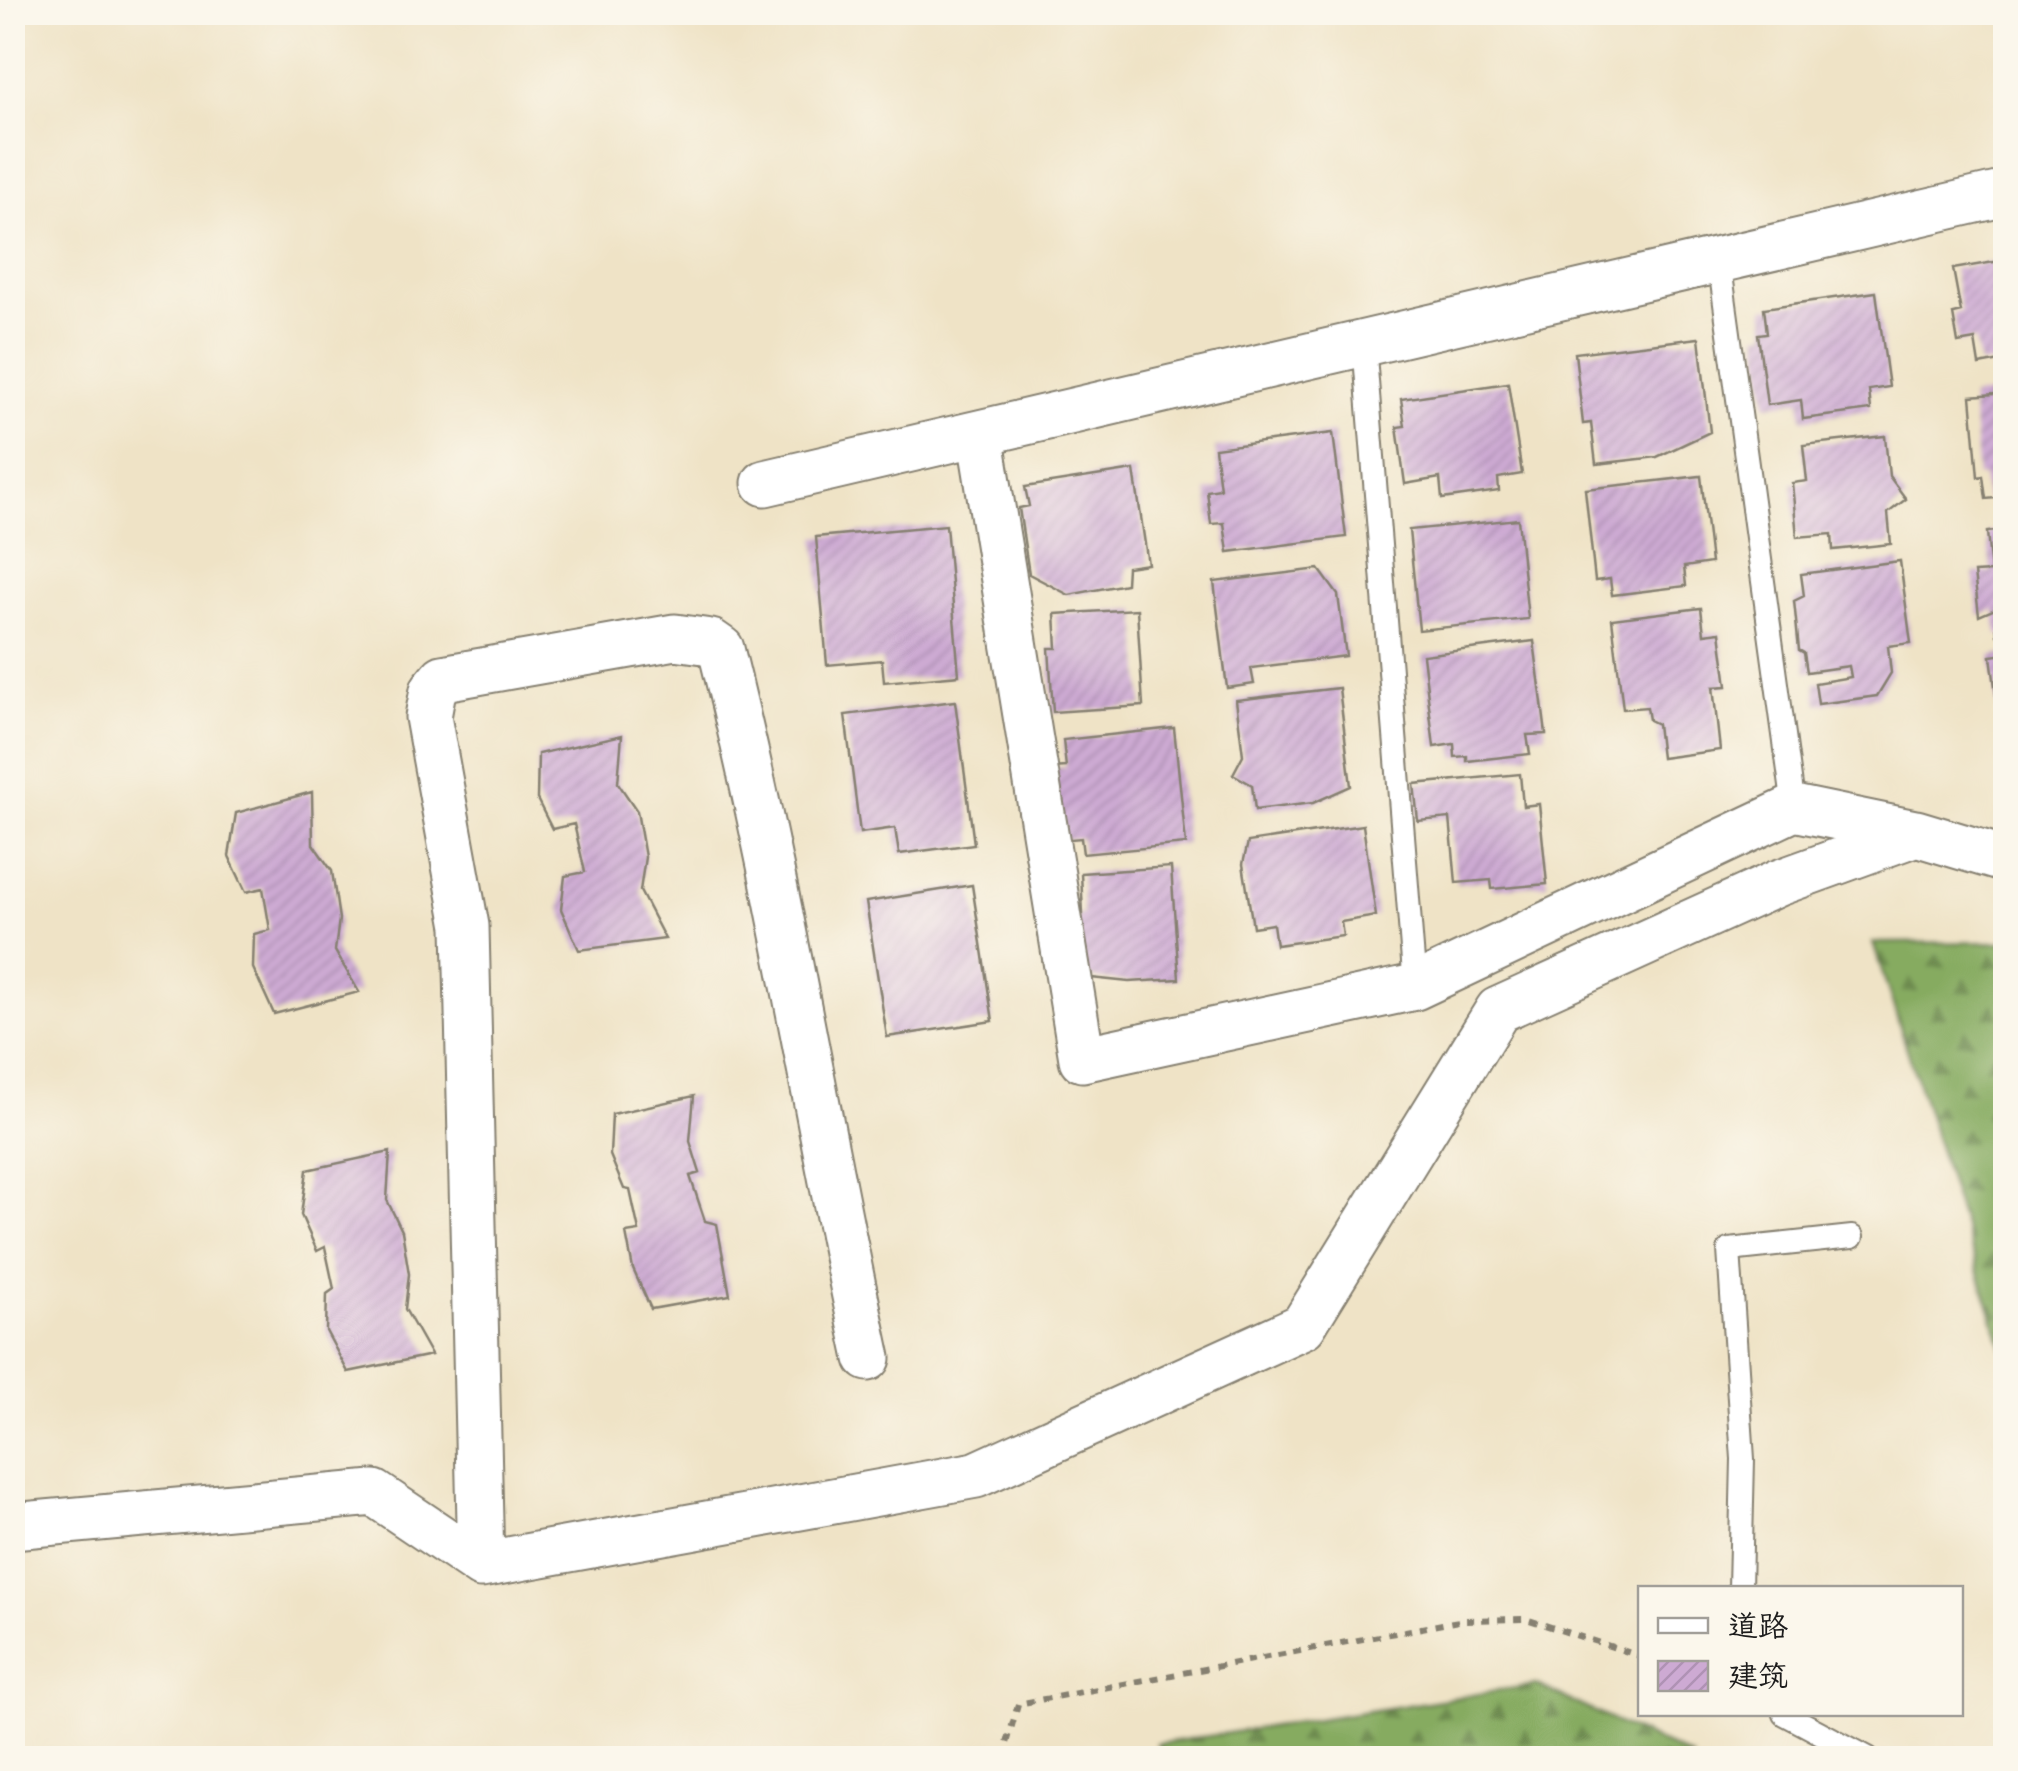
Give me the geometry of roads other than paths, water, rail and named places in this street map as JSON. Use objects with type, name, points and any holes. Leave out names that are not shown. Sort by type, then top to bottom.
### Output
[{"type":"street","points":[[765,483],[2006,193]]},
{"type":"street","points":[[980,433],[1082,1059],[1415,987],[1794,808],[1916,833],[2006,860]]},
{"type":"street","points":[[482,1565],[466,926],[428,716],[433,690],[443,678],[675,637],[711,642],[721,649],[772,866],[794,1002],[820,1107],[832,1198],[868,1358]]},
{"type":"street","points":[[12,1526],[374,1493],[482,1565],[976,1475],[1303,1326],[1498,1010],[1778,883],[1916,833]]},
{"type":"lane","points":[[1719,260],[1794,808]]},
{"type":"lane","points":[[1364,343],[1415,987]]},
{"type":"lane","points":[[1740,1586],[1743,1459],[1729,1250],[1852,1237]]},
{"type":"lane","points":[[1789,1716],[1868,1758]]}]
